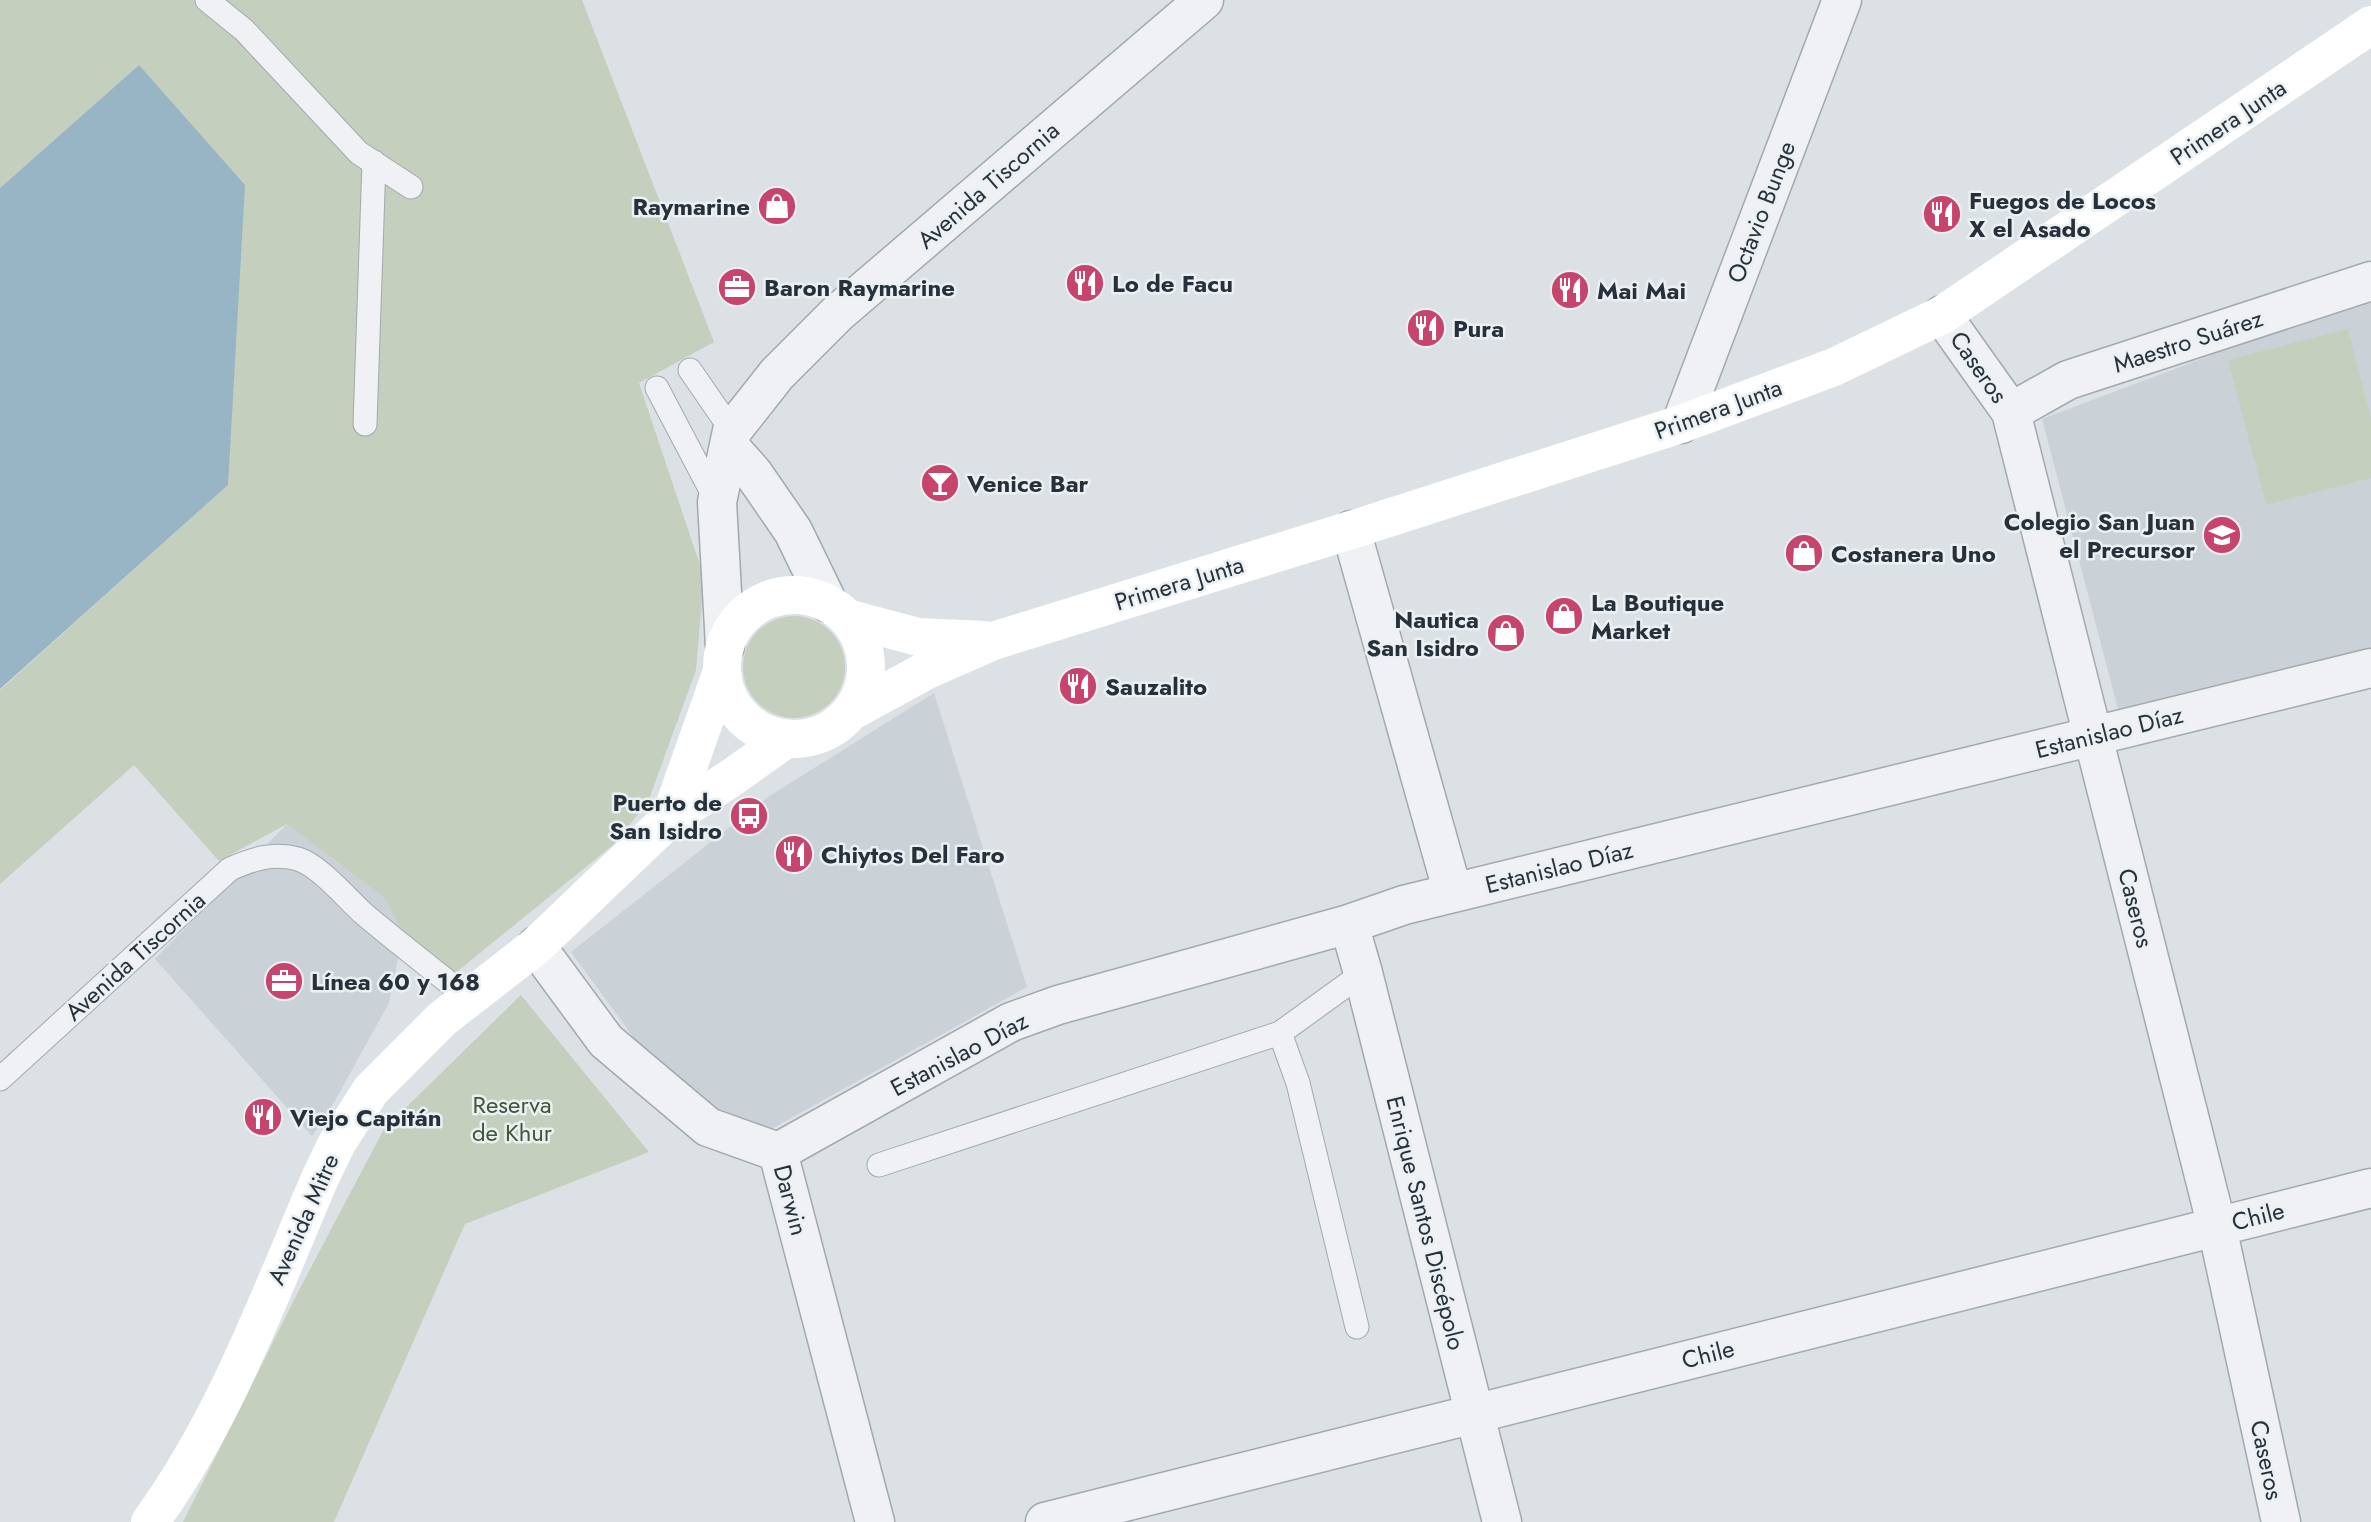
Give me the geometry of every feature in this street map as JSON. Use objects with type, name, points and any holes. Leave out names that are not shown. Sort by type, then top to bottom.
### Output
[{"type":"street","name":"Avenida Tiscornia","points":[[730,439],[777,374],[838,313],[1204,0]]},
{"type":"street","name":"Octavio Bunge","points":[[1681,424],[1842,0]]},
{"type":"street","name":"Primera Junta","points":[[852,711],[927,670],[993,641],[1681,424],[1834,367],[1942,315],[2371,25]]},
{"type":"street","name":"Maestro Suárez","points":[[2011,412],[2068,380],[2371,281]]},
{"type":"street","name":"Caseros","points":[[1942,315],[2011,412],[2217,1227],[2281,1522]]},
{"type":"street","points":[[730,439],[793,531],[837,611],[861,640],[867,664],[863,688],[852,711],[834,728],[810,738],[786,739],[762,731],[741,717],[728,696],[717,502],[730,439]]},
{"type":"street","points":[[1351,530],[1453,893]]},
{"type":"street","points":[[724,659],[737,624],[755,607],[778,597],[803,596],[837,611]]},
{"type":"street","name":"Primera Junta","points":[[837,611],[918,637],[993,641]]},
{"type":"street","name":"Avenida Mitre","points":[[670,818],[724,659]]},
{"type":"street","name":"Estanislao Díaz","points":[[778,1152],[1011,1022],[1058,1005],[1349,924],[1404,905],[2371,667]]},
{"type":"street","name":"Avenida Mitre","points":[[150,1522],[173,1490],[224,1402],[337,1143],[371,1090],[442,1020],[536,946],[670,818],[786,739]]},
{"type":"street","name":"Enrique Santos Discépolo","points":[[1349,924],[1502,1522]]},
{"type":"street","name":"Darwin","points":[[536,946],[606,1041],[708,1127],[778,1152],[875,1522]]},
{"type":"street","name":"Chile","points":[[1045,1522],[2371,1188]]},
{"type":"lane","points":[[218,3],[359,153],[411,187]]},
{"type":"lane","points":[[365,424],[374,163]]},
{"type":"lane","points":[[690,370],[730,439]]},
{"type":"lane","points":[[657,388],[717,502]]},
{"type":"lane","name":"Avenida Tiscornia","points":[[0,1079],[230,869],[258,857],[282,856],[301,860],[315,869],[364,914],[469,999]]},
{"type":"lane","points":[[878,1165],[1280,1033],[1363,973]]},
{"type":"lane","points":[[1280,1033],[1298,1083],[1357,1327]]},
{"type":"shaded area","name":"Colegio San Juan el Precursor","points":[[2371,295],[2371,651],[2119,713],[2042,419]]},
{"type":"shaded area","points":[[934,693],[1027,987],[757,1137],[658,1071],[571,952],[768,797]]},
{"type":"shaded area","name":"Línea 60 y 168","points":[[287,824],[385,897],[403,932],[389,1003],[332,1106],[312,1136],[155,959]]},
{"type":"green space","points":[[0,0],[582,0],[714,342],[639,383],[704,577],[696,670],[648,802],[613,845],[454,974],[403,932],[384,897],[287,824],[219,861],[134,765],[0,884],[0,690],[228,485],[139,65],[0,188]]},
{"type":"green space","points":[[2348,329],[2371,418],[2371,478],[2266,505],[2228,360]]},
{"type":"green space","points":[[794,616],[813,620],[830,631],[841,648],[845,667],[841,686],[830,703],[813,714],[794,718],[775,714],[758,703],[747,686],[743,667],[747,648],[758,631],[775,620]]},
{"type":"green space","name":"Reserva de Khur","points":[[521,995],[649,1152],[465,1224],[334,1522],[183,1522],[298,1292],[384,1129]]},
{"type":"water","points":[[139,65],[245,185],[228,485],[0,689],[0,188]]},
{"type":"place","name":"Raymarine","points":[[777,206]]},
{"type":"place","name":"Fuegos de Locos X el Asado","points":[[1942,214]]},
{"type":"place","name":"Lo de Facu","points":[[1085,283]]},
{"type":"place","name":"Baron Raymarine","points":[[737,287]]},
{"type":"place","name":"Mai Mai","points":[[1570,290]]},
{"type":"place","name":"Pura","points":[[1426,328]]},
{"type":"place","name":"Venice Bar","points":[[940,483]]},
{"type":"place","name":"Colegio San Juan el Precursor","points":[[2222,535]]},
{"type":"place","name":"Costanera Uno","points":[[1804,553]]},
{"type":"place","name":"La Boutique Market","points":[[1564,616]]},
{"type":"place","name":"Nautica San Isidro","points":[[1506,633]]},
{"type":"place","name":"Sauzalito","points":[[1078,686]]},
{"type":"place","name":"Puerto de San Isidro","points":[[749,816]]},
{"type":"place","name":"Chiytos Del Faro","points":[[794,854]]},
{"type":"place","name":"Línea 60 y 168","points":[[284,981]]},
{"type":"place","name":"Viejo Capitán","points":[[263,1117]]}]
